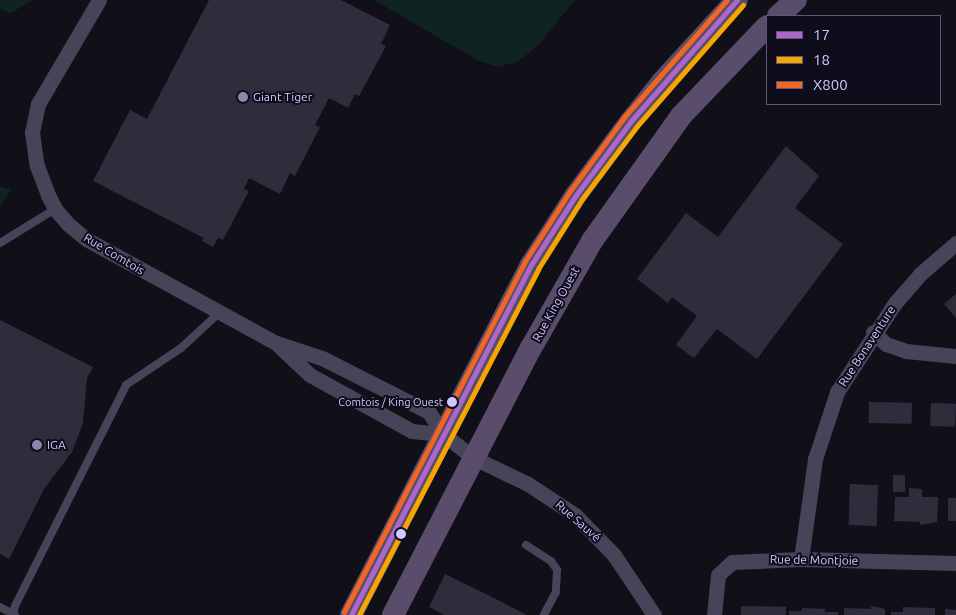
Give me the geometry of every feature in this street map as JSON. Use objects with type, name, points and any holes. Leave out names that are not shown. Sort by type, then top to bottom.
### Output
[{"type":"main road","points":[[352,615],[503,314],[576,195],[662,82],[736,0]]},
{"type":"main road","points":[[779,15],[796,0]]},
{"type":"main road","name":"Rue King Ouest","points":[[393,615],[566,284],[623,194],[706,86],[766,27]]},
{"type":"street","name":"Rue Comtois","points":[[99,0],[38,104],[32,132],[37,166],[55,209],[86,239],[220,313],[276,343],[322,358],[429,412],[443,434],[474,458]]},
{"type":"street","name":"Rue Bonaventure","points":[[801,560],[810,491],[824,424],[837,392],[873,332],[920,274],[956,243]]},
{"type":"street","points":[[873,332],[886,344],[906,351],[956,356]]},
{"type":"street","name":"Rue Comtois","points":[[276,343],[310,376],[412,431],[443,434]]},
{"type":"street","name":"Rue Sauvé","points":[[474,458],[528,484],[575,515],[614,555],[654,615]]},
{"type":"street","name":"Rue de Montjoie","points":[[714,615],[715,584],[724,566],[744,560],[956,563]]},
{"type":"lane","points":[[0,243],[55,209]]},
{"type":"lane","points":[[0,607],[14,614],[126,384],[181,348],[220,313]]},
{"type":"lane","points":[[526,545],[551,561],[558,570],[556,592],[544,615]]},
{"type":"green space","points":[[0,0],[33,0],[11,13],[0,9]]},
{"type":"green space","points":[[374,0],[575,0],[537,47],[518,61],[499,67],[479,61]]},
{"type":"green space","points":[[0,187],[11,190],[0,207]]},
{"type":"building","points":[[209,0],[341,0],[390,25],[381,44],[386,46],[359,96],[355,94],[348,108],[329,98],[315,125],[320,127],[295,176],[290,173],[280,194],[249,178],[244,189],[249,191],[223,240],[218,238],[213,247],[202,241],[204,238],[93,181],[130,110],[147,119]]},
{"type":"building","points":[[786,146],[819,176],[795,208],[843,244],[757,359],[717,329],[694,358],[676,345],[697,316],[672,297],[668,303],[637,279],[686,213],[718,237]]},
{"type":"building","points":[[956,294],[956,318],[944,304]]},
{"type":"building","name":"IGA","points":[[0,320],[93,367],[87,378],[83,423],[72,452],[44,489],[9,559],[0,554]]},
{"type":"building","points":[[869,402],[912,403],[912,424],[869,423]]},
{"type":"building","points":[[931,403],[956,404],[955,427],[930,426]]},
{"type":"building","points":[[893,475],[905,475],[905,492],[893,492]]},
{"type":"building","points":[[850,484],[878,485],[877,526],[849,525]]},
{"type":"building","points":[[909,488],[922,489],[922,497],[938,497],[937,522],[920,525],[920,522],[894,521],[895,497],[909,497]]},
{"type":"building","points":[[948,498],[956,498],[956,521],[948,521]]},
{"type":"building","points":[[445,574],[527,615],[444,615],[429,607]]},
{"type":"building","points":[[741,606],[786,607],[786,615],[741,615]]},
{"type":"building","points":[[871,606],[885,609],[885,615],[844,615],[844,608],[871,609]]},
{"type":"building","points":[[903,607],[935,608],[935,615],[891,615],[891,612],[903,612]]},
{"type":"building","points":[[802,608],[825,609],[825,612],[838,612],[838,615],[789,615],[789,611],[802,611]]},
{"type":"building","points":[[945,609],[956,610],[956,615],[945,615]]},
{"type":"transit line","name":"X800","points":[[344,612],[525,261],[570,191],[625,116],[727,0]]},
{"type":"transit line","name":"17","points":[[351,615],[531,265],[576,195],[631,121],[737,0]]},
{"type":"transit line","name":"18","points":[[359,615],[538,269],[582,199],[637,126],[743,5]]},
{"type":"place","name":"Giant Tiger","points":[[243,97]]},
{"type":"place","name":"Comtois / King Ouest","points":[[452,402]]},
{"type":"place","name":"IGA","points":[[37,445]]}]
